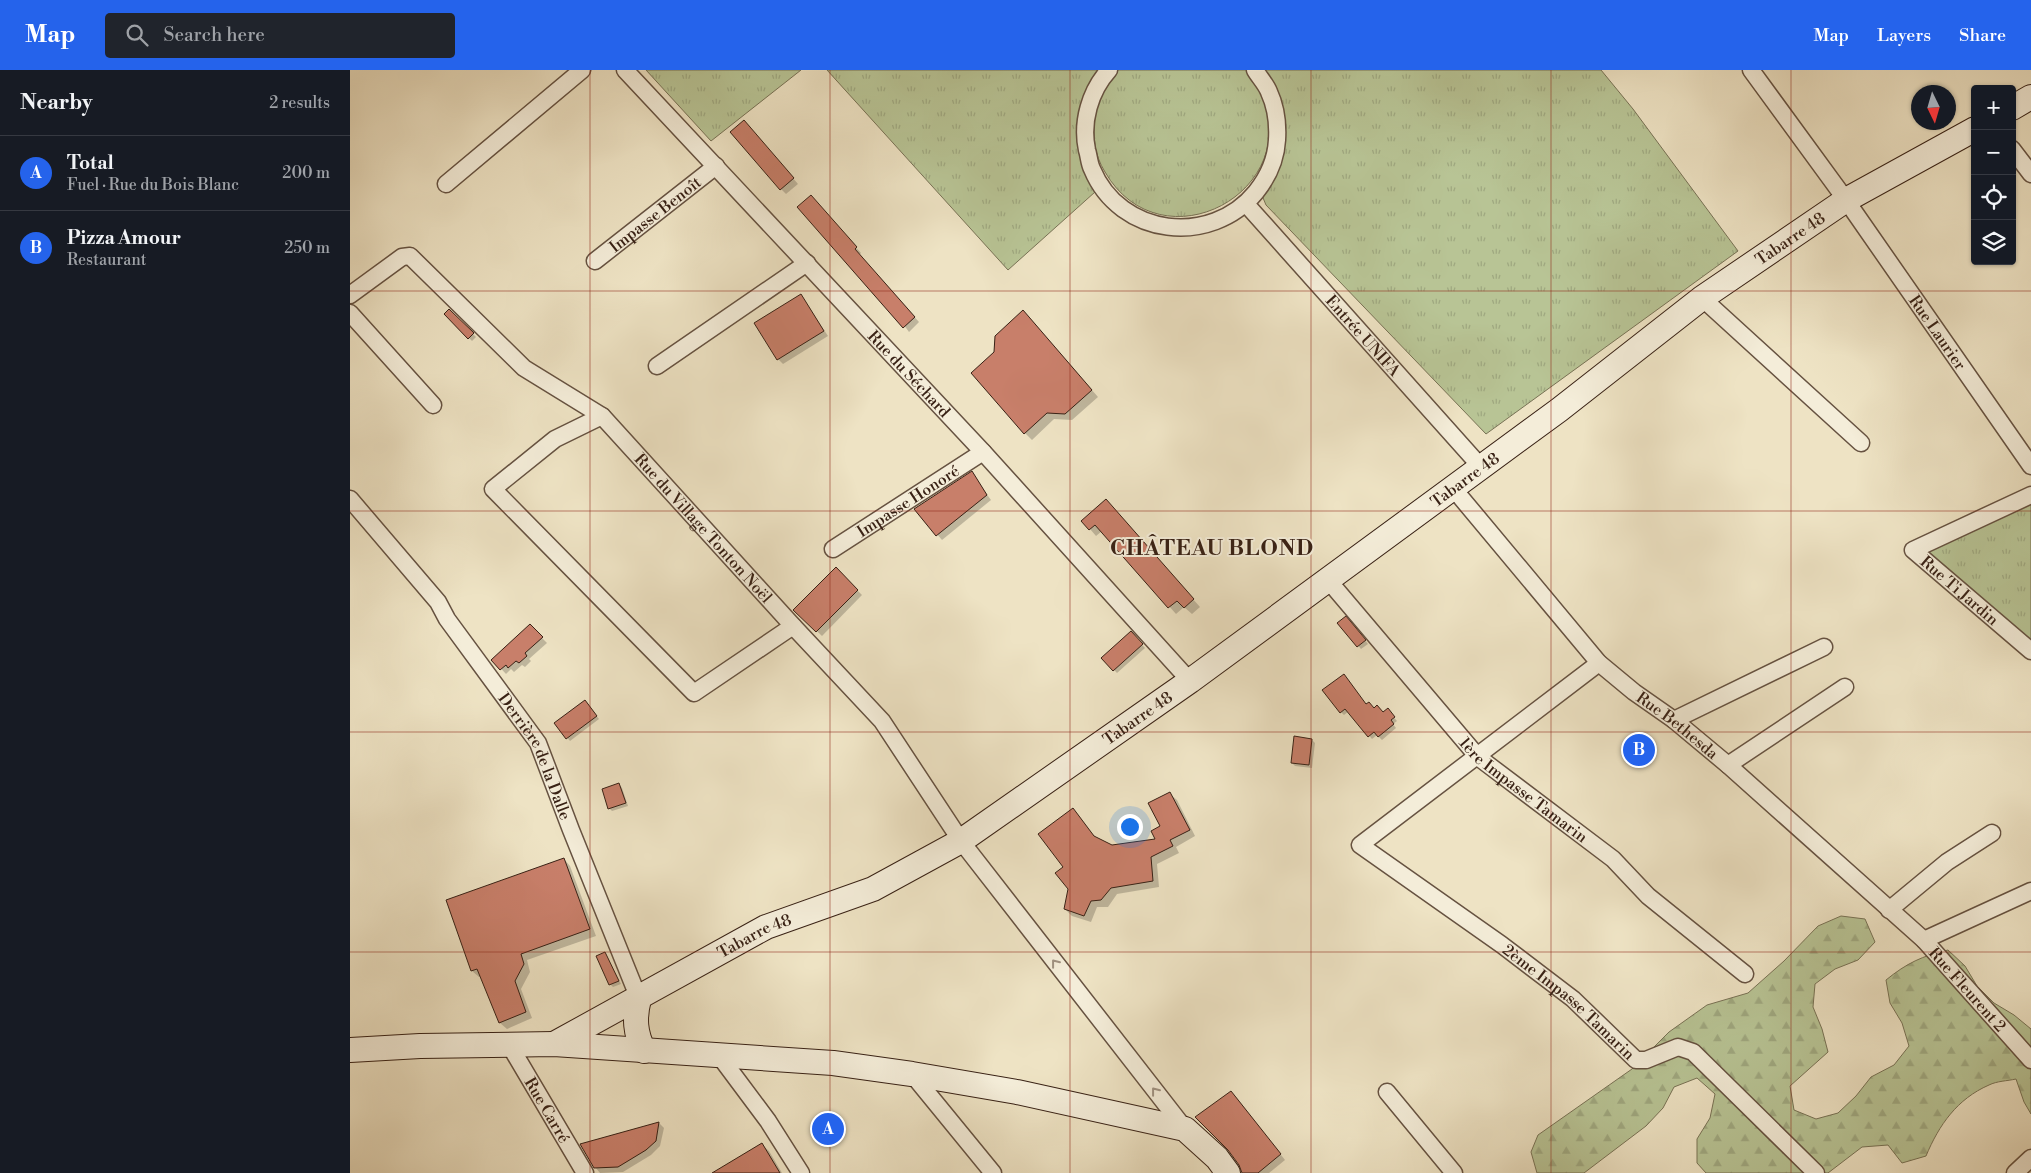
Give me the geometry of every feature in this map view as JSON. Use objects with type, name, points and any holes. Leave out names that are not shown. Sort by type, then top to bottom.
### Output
[{"type":"street","points":[[446,184],[582,70]]},
{"type":"street","name":"Rue du Séchard","points":[[626,70],[983,452],[1190,681]]},
{"type":"street","points":[[1109,70],[1100,80],[1088,109],[1085,139],[1092,169],[1108,195],[1131,215],[1159,226],[1190,228],[1220,221],[1246,204],[1265,180],[1276,152],[1278,122],[1270,92],[1255,70]]},
{"type":"street","name":"Rue Laurier","points":[[1751,70],[1846,200],[2031,466]]},
{"type":"street","points":[[2016,106],[2031,97]]},
{"type":"street","name":"Tabarre 48","points":[[554,1044],[766,927],[873,889],[961,841],[1190,681],[1328,580],[1559,410],[1702,298],[1846,200],[1973,130]]},
{"type":"street","points":[[2016,153],[2031,174]]},
{"type":"street","name":"Impasse Benoît","points":[[595,261],[716,166]]},
{"type":"street","name":"Entrée UNIFA","points":[[1246,204],[1481,467]]},
{"type":"street","name":"Rue du Village Tonton Noël","points":[[350,295],[402,256],[410,256],[524,368],[602,416],[882,721],[961,841]]},
{"type":"street","points":[[657,366],[807,263]]},
{"type":"street","points":[[1702,298],[1861,444]]},
{"type":"street","points":[[350,313],[433,405]]},
{"type":"street","points":[[602,416],[555,439],[493,489],[694,693],[793,626]]},
{"type":"street","name":"Impasse Honoré","points":[[833,549],[983,452]]},
{"type":"street","name":"Rue Bethesda","points":[[1453,488],[1599,664],[1674,720],[1924,940]]},
{"type":"street","name":"Rue Ti Jardin","points":[[2031,495],[1913,550],[2031,651]]},
{"type":"street","name":"Derrière de la Dalle","points":[[350,499],[438,602],[447,619],[538,743],[570,830],[638,999],[635,1013],[636,1028],[644,1051]]},
{"type":"street","name":"1ère Impasse Tamarin","points":[[1328,580],[1478,757],[1613,859],[1648,896],[1745,974]]},
{"type":"street","points":[[1674,720],[1824,647]]},
{"type":"street","points":[[1478,757],[1599,664]]},
{"type":"street","points":[[1728,766],[1845,687]]},
{"type":"street","name":"2ème Impasse Tamarin","points":[[1478,757],[1360,845],[1502,945],[1573,998],[1636,1060],[1646,1060],[1678,1047],[1693,1052],[1816,1173]]},
{"type":"street","points":[[1889,910],[1947,862],[1992,833]]},
{"type":"street","points":[[961,841],[1185,1129],[1217,1158],[1228,1173]]},
{"type":"street","points":[[1924,940],[2031,891]]},
{"type":"street","name":"Rue Fleurent 2","points":[[1924,940],[2031,1060]]},
{"type":"street","points":[[350,1050],[420,1046],[554,1044],[834,1063],[1017,1092],[1185,1129]]},
{"type":"street","name":"Rue Carré","points":[[510,1046],[585,1173]]},
{"type":"street","points":[[718,1054],[768,1121],[800,1173]]},
{"type":"street","points":[[912,1074],[993,1173]]},
{"type":"street","points":[[1387,1092],[1454,1173]]},
{"type":"street","points":[[2015,1173],[2031,1158]]},
{"type":"green space","points":[[646,70],[801,70],[711,141]]},
{"type":"green space","points":[[827,70],[1100,70],[1082,145],[1095,192],[1008,270]]},
{"type":"green space","points":[[1116,70],[1247,70],[1260,89],[1269,126],[1264,159],[1247,186],[1221,206],[1191,216],[1160,214],[1130,201],[1105,172],[1096,152],[1094,139],[1096,102]]},
{"type":"green space","points":[[1265,70],[1601,70],[1633,109],[1738,251],[1486,434],[1266,205],[1261,193],[1280,155]]},
{"type":"green space","points":[[2031,504],[2031,642],[1925,552]]},
{"type":"green space","points":[[1841,916],[1865,919],[1875,942],[1858,960],[1835,969],[1815,984],[1813,1007],[1822,1029],[1828,1052],[1790,1086],[1794,1110],[1816,1119],[1838,1113],[1856,1096],[1871,1077],[1894,1065],[1909,1046],[1902,1023],[1890,1003],[1886,980],[1915,961],[1948,950],[1965,966],[1977,986],[1994,1003],[2014,1015],[2031,1029],[2031,1114],[2024,1102],[2016,1079],[1999,1082],[1978,1091],[1958,1105],[1943,1124],[1926,1156],[1902,1163],[1888,1145],[1862,1147],[1828,1173],[1706,1173],[1697,1163],[1697,1139],[1710,1118],[1715,1094],[1697,1078],[1674,1087],[1663,1108],[1646,1126],[1584,1173],[1537,1173],[1531,1152],[1538,1135],[1632,1069],[1669,1032],[1707,1005],[1748,993],[1784,961],[1818,926]]},
{"type":"building","points":[[744,120],[794,178],[780,190],[730,132]]},
{"type":"building","points":[[811,195],[857,247],[855,249],[915,317],[903,328],[797,207]]},
{"type":"building","points":[[801,294],[824,331],[777,360],[754,323]]},
{"type":"building","points":[[449,309],[474,333],[468,339],[444,314]]},
{"type":"building","points":[[1023,310],[1092,390],[1065,414],[1047,413],[1024,434],[971,373],[994,352],[995,336]]},
{"type":"building","points":[[972,471],[987,495],[936,536],[914,509]]},
{"type":"building","points":[[1106,499],[1194,599],[1184,608],[1177,601],[1168,608],[1095,525],[1089,530],[1081,521]]},
{"type":"building","points":[[836,567],[858,590],[816,632],[793,610]]},
{"type":"building","points":[[1346,616],[1366,640],[1357,647],[1337,623]]},
{"type":"building","points":[[530,624],[543,637],[525,653],[527,656],[519,663],[516,661],[508,668],[506,665],[500,670],[491,660]]},
{"type":"building","points":[[1131,631],[1143,644],[1113,671],[1101,658]]},
{"type":"building","points":[[1344,674],[1366,704],[1369,702],[1374,708],[1377,705],[1383,712],[1388,708],[1395,717],[1391,720],[1394,724],[1378,737],[1374,732],[1368,737],[1345,709],[1340,713],[1322,690]]},
{"type":"building","points":[[585,700],[597,716],[566,739],[554,723]]},
{"type":"building","points":[[1294,736],[1312,739],[1309,765],[1291,763]]},
{"type":"building","points":[[619,783],[626,803],[608,809],[602,789]]},
{"type":"building","points":[[1170,792],[1190,830],[1170,840],[1173,846],[1151,857],[1153,881],[1111,888],[1101,900],[1091,901],[1084,916],[1064,909],[1068,889],[1055,873],[1063,867],[1038,834],[1073,808],[1094,836],[1112,845],[1155,839],[1151,831],[1160,826],[1148,803]]},
{"type":"building","points":[[564,858],[590,929],[521,954],[524,964],[515,981],[526,1012],[499,1023],[477,969],[471,971],[446,900]]},
{"type":"building","points":[[605,952],[619,981],[609,985],[596,956]]},
{"type":"building","points":[[1231,1091],[1281,1154],[1258,1173],[1242,1173],[1239,1165],[1228,1150],[1195,1117]]},
{"type":"building","points":[[659,1122],[656,1141],[646,1150],[618,1167],[594,1168],[580,1144]]},
{"type":"building","points":[[762,1143],[780,1173],[712,1173]]},
{"type":"place","name":"Pizza Amour","points":[[1639,750]]},
{"type":"place","name":"Total","points":[[828,1129]]},
{"type":"district","name":"CHÂTEAU BLOND","points":[[1212,548]]}]
